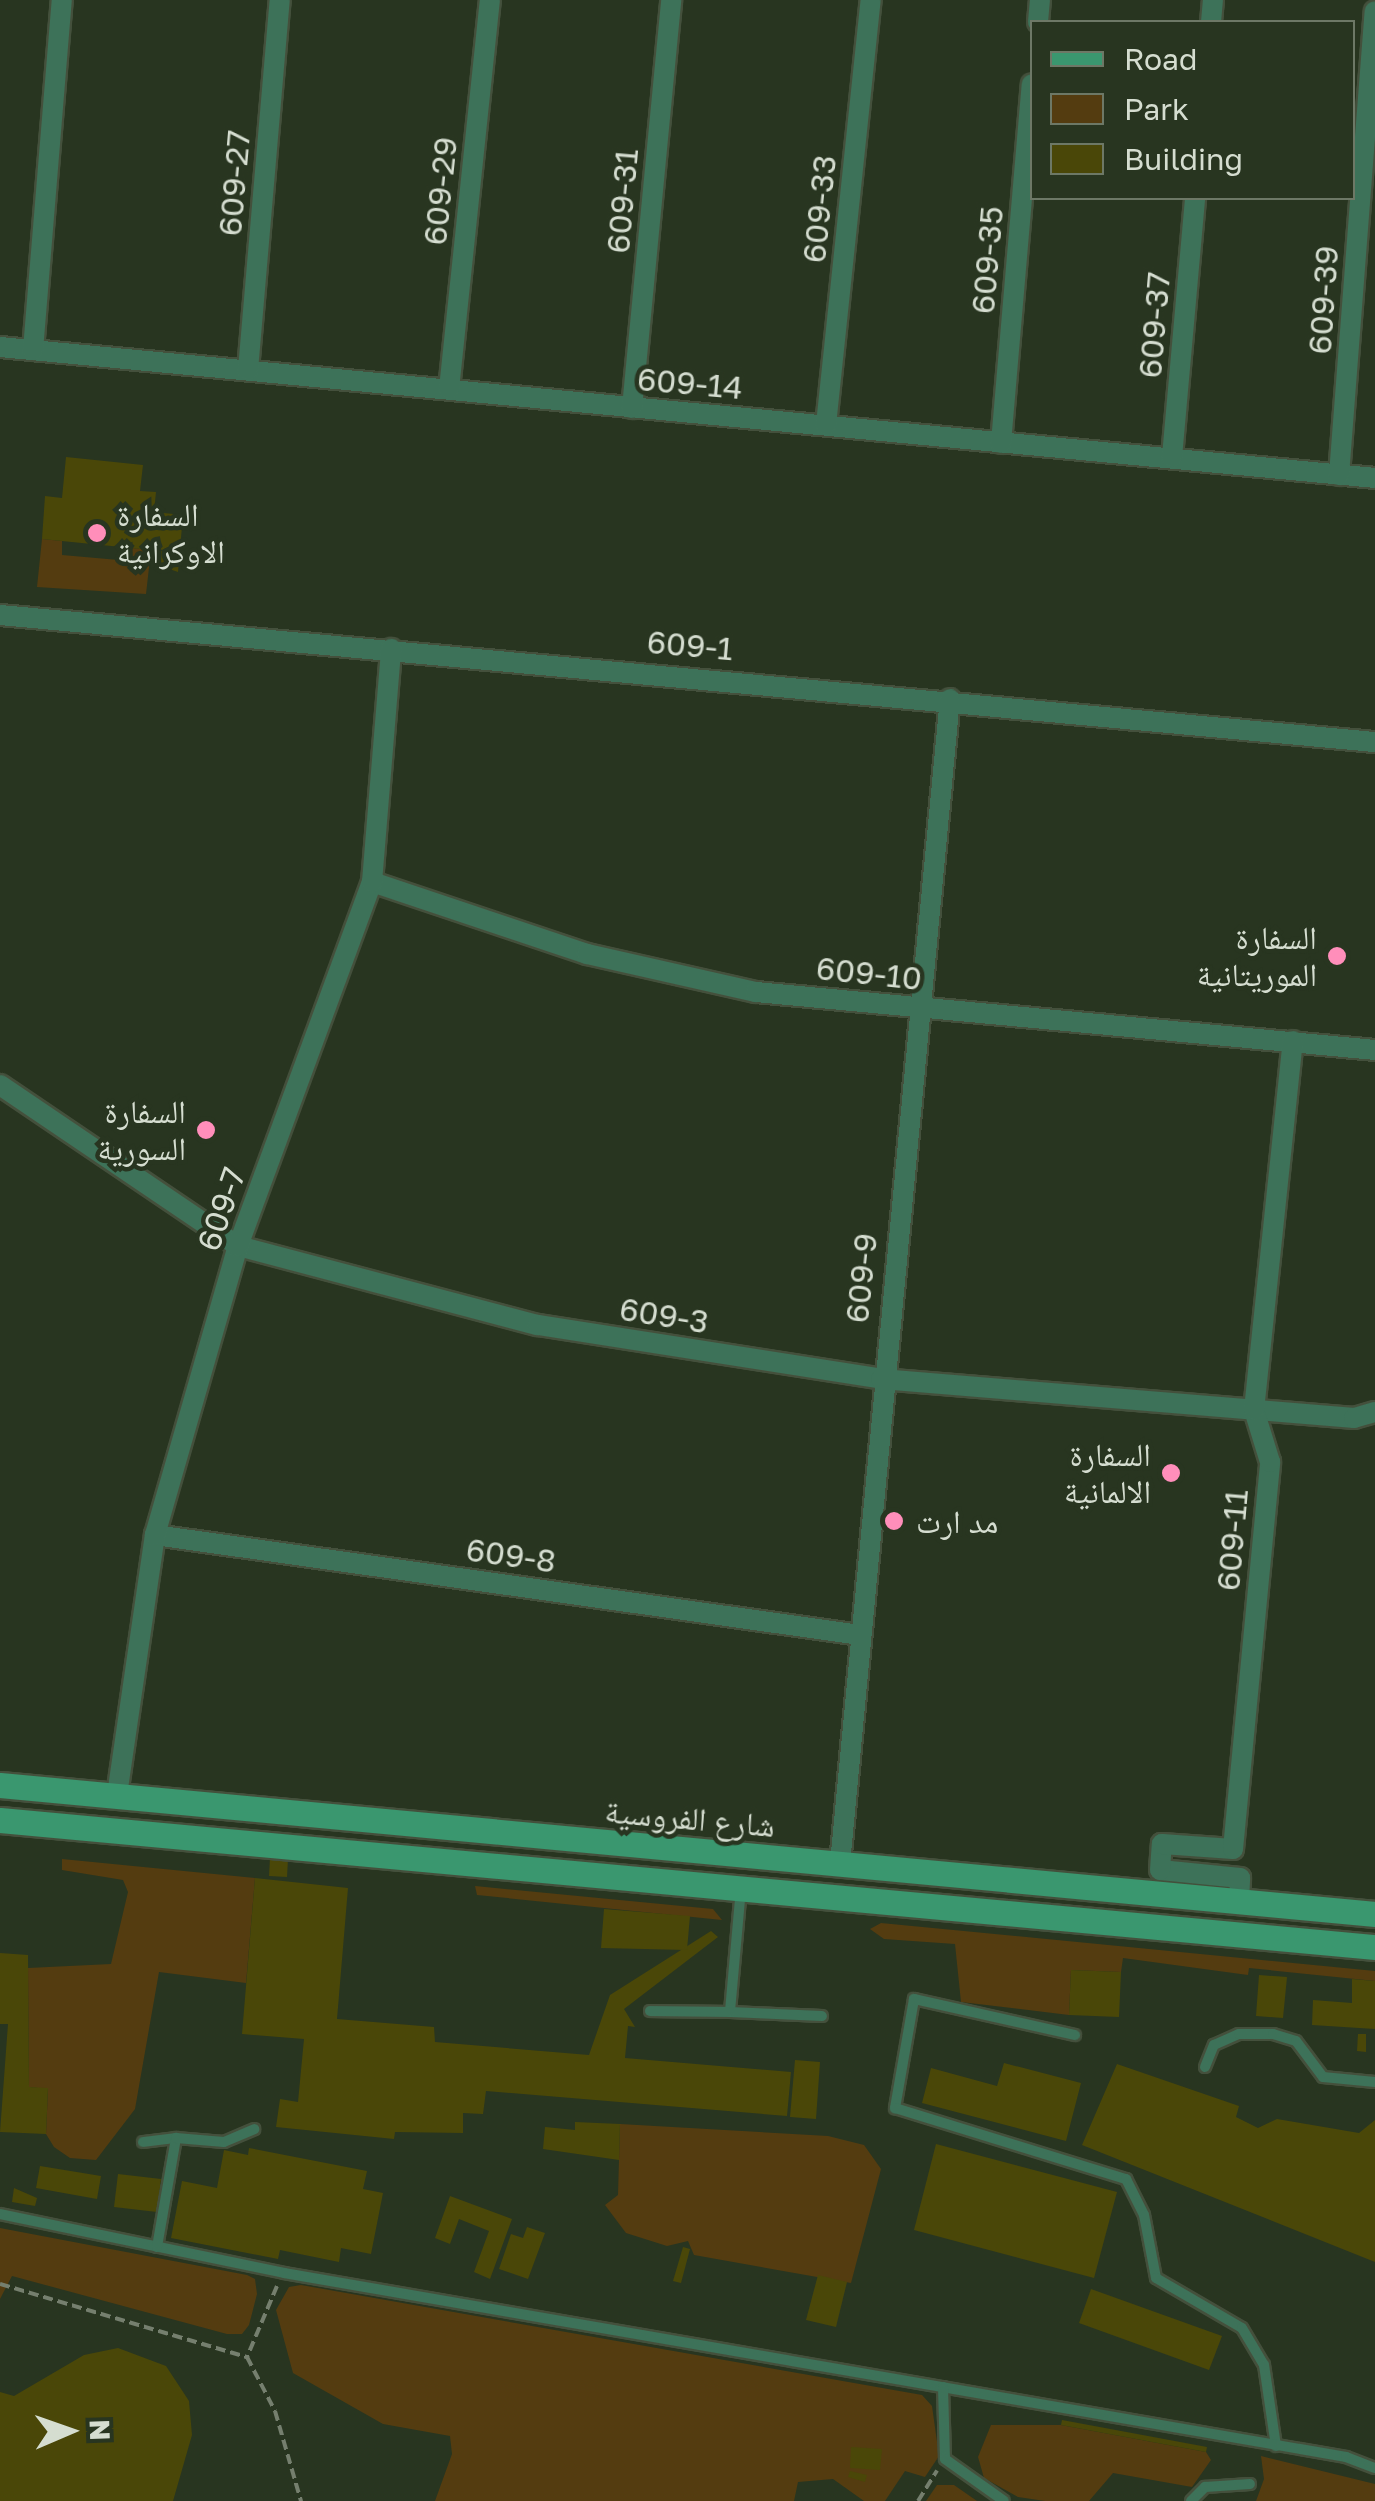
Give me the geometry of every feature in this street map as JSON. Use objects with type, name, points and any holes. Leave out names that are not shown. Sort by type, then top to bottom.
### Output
[{"type":"street","points":[[33,350],[62,0]]},
{"type":"street","name":"609-27","points":[[248,370],[280,0]]},
{"type":"street","name":"609-29","points":[[449,389],[490,0]]},
{"type":"street","name":"609-31","points":[[632,408],[671,0]]},
{"type":"street","name":"609-33","points":[[826,425],[871,0]]},
{"type":"street","name":"609-39","points":[[1340,475],[1375,11]]},
{"type":"street","name":"609-35","points":[[1001,442],[1030,107]]},
{"type":"street","name":"609-37","points":[[1172,457],[1195,200]]},
{"type":"street","name":"609-14","points":[[0,348],[1375,478]]},
{"type":"street","name":"609-1","points":[[0,614],[950,699],[1375,742]]},
{"type":"street","name":"609-7","points":[[117,1795],[155,1536],[238,1246],[372,882],[391,649]]},
{"type":"street","name":"609-9","points":[[840,1864],[881,1380],[950,699]]},
{"type":"street","name":"609-10","points":[[372,882],[587,954],[756,992],[1375,1050]]},
{"type":"street","name":"609-11","points":[[1239,1900],[1240,1878],[1160,1870],[1162,1844],[1232,1850],[1270,1462],[1254,1410],[1293,1041]]},
{"type":"street","name":"609-3","points":[[0,1085],[238,1246],[538,1325],[881,1380],[1354,1418],[1375,1412]]},
{"type":"street","name":"609-8","points":[[155,1536],[860,1635]]},
{"type":"street","name":"شارع الفروسية","points":[[0,1785],[1375,1914]]},
{"type":"street","name":"شارع الفروسية","points":[[0,1820],[434,1856],[1375,1947]]},
{"type":"street","points":[[434,1856],[438,1828]]},
{"type":"lane","points":[[730,2012],[741,1886]]},
{"type":"lane","points":[[1075,2035],[914,1999],[895,2108],[1126,2179],[1144,2215],[1156,2278],[1242,2328],[1264,2365],[1276,2446]]},
{"type":"lane","points":[[650,2010],[822,2016]]},
{"type":"lane","points":[[1205,2066],[1214,2044],[1239,2034],[1273,2034],[1296,2042],[1323,2077],[1375,2082]]},
{"type":"lane","points":[[142,2142],[176,2138],[224,2142],[254,2129]]},
{"type":"lane","points":[[157,2247],[176,2138]]},
{"type":"lane","points":[[0,2214],[284,2273],[1276,2446],[1375,2468]]},
{"type":"lane","points":[[942,2387],[946,2459],[1004,2501]]},
{"type":"lane","points":[[1190,2501],[1204,2487],[1250,2484]]},
{"type":"path","points":[[284,2273],[254,2329],[248,2358],[275,2411],[301,2501]]},
{"type":"path","points":[[0,2284],[248,2358]]},
{"type":"path","points":[[918,2501],[946,2459]]},
{"type":"green space","points":[[42,539],[62,541],[62,555],[130,561],[132,548],[151,550],[146,594],[37,587]]},
{"type":"green space","points":[[62,1859],[255,1878],[246,1983],[159,1972],[135,2109],[96,2160],[70,2158],[54,2147],[46,2134],[48,2089],[29,2087],[28,1968],[111,1964],[128,1892],[123,1880],[62,1870]]},
{"type":"green space","points":[[475,1886],[713,1909],[722,1920],[477,1895]]},
{"type":"green space","points":[[881,1923],[1375,1971],[1375,1981],[1249,1968],[1248,1975],[1123,1958],[1121,1972],[1071,1970],[1069,2015],[961,2002],[955,1944],[884,1939],[870,1929]]},
{"type":"green space","points":[[620,2124],[828,2136],[864,2145],[881,2169],[851,2283],[694,2255],[688,2241],[667,2246],[626,2233],[605,2205],[618,2195]]},
{"type":"green space","points":[[0,2228],[247,2275],[255,2279],[257,2294],[249,2325],[242,2334],[227,2334],[12,2276],[0,2299]]},
{"type":"green space","points":[[301,2285],[922,2395],[932,2406],[939,2456],[925,2477],[905,2471],[885,2501],[864,2501],[833,2479],[798,2482],[794,2501],[435,2501],[452,2454],[450,2436],[383,2424],[293,2373],[276,2310],[289,2287]]},
{"type":"green space","points":[[991,2425],[1061,2425],[1206,2452],[1211,2460],[1192,2487],[1113,2473],[1089,2501],[1018,2497],[984,2478],[978,2457]]},
{"type":"green space","points":[[1261,2456],[1375,2484],[1375,2501],[1256,2501],[1264,2479]]},
{"type":"green space","points":[[937,2485],[954,2485],[977,2501],[926,2501]]},
{"type":"building","points":[[66,457],[143,465],[140,491],[156,492],[154,512],[183,515],[178,572],[149,562],[151,550],[42,539],[45,496],[62,498]]},
{"type":"building","points":[[270,1858],[288,1859],[287,1877],[269,1876]]},
{"type":"building","points":[[255,1878],[348,1888],[337,2019],[434,2027],[435,2042],[589,2055],[610,1995],[711,1931],[718,1937],[624,2009],[635,2027],[628,2026],[625,2058],[791,2072],[787,2116],[486,2091],[483,2114],[463,2113],[463,2133],[395,2132],[394,2139],[276,2127],[280,2099],[298,2102],[304,2039],[242,2034]]},
{"type":"building","points":[[604,1909],[690,1916],[687,1950],[601,1948]]},
{"type":"building","points":[[0,1953],[28,1955],[29,2087],[48,2088],[46,2134],[0,2132],[8,2024],[0,2024]]},
{"type":"building","points":[[1071,1970],[1121,1972],[1119,2017],[1069,2015]]},
{"type":"building","points":[[1259,1975],[1287,1977],[1283,2018],[1256,2016]]},
{"type":"building","points":[[1352,1979],[1375,1981],[1375,2029],[1312,2025],[1313,2000],[1352,2003]]},
{"type":"building","points":[[1358,2034],[1366,2034],[1366,2052],[1357,2051]]},
{"type":"building","points":[[795,2060],[820,2062],[816,2119],[790,2117]]},
{"type":"building","points":[[1004,2063],[1081,2083],[1066,2141],[922,2103],[931,2068],[997,2086]]},
{"type":"building","points":[[1117,2064],[1239,2106],[1236,2117],[1258,2128],[1277,2119],[1359,2133],[1375,2120],[1375,2262],[1082,2145]]},
{"type":"building","points":[[575,2122],[620,2124],[619,2160],[543,2149],[545,2127],[575,2130]]},
{"type":"building","points":[[936,2144],[1117,2192],[1094,2278],[914,2230]]},
{"type":"building","points":[[249,2148],[367,2171],[363,2189],[383,2193],[371,2254],[341,2248],[339,2262],[280,2250],[278,2259],[171,2238],[182,2181],[217,2188],[224,2150],[248,2155]]},
{"type":"building","points":[[40,2166],[101,2176],[97,2199],[36,2188]]},
{"type":"building","points":[[118,2174],[161,2179],[157,2212],[114,2207]]},
{"type":"building","points":[[14,2188],[37,2198],[35,2206],[12,2202]]},
{"type":"building","points":[[450,2196],[512,2219],[490,2279],[474,2272],[489,2231],[459,2219],[450,2244],[435,2238]]},
{"type":"building","points":[[527,2227],[545,2233],[528,2279],[499,2269],[511,2234],[523,2238]]},
{"type":"building","points":[[683,2247],[690,2249],[681,2283],[673,2281]]},
{"type":"building","points":[[818,2275],[847,2282],[836,2327],[806,2320]]},
{"type":"building","points":[[1091,2289],[1222,2336],[1209,2370],[1079,2323]]},
{"type":"building","points":[[118,2348],[166,2366],[189,2401],[192,2435],[173,2501],[0,2501],[0,2392],[14,2396],[84,2355]]},
{"type":"building","points":[[1062,2420],[1207,2447],[1206,2452],[1061,2425]]},
{"type":"building","points":[[851,2447],[882,2449],[880,2470],[850,2468]]},
{"type":"building","points":[[850,2471],[867,2475],[865,2482],[848,2477]]},
{"type":"place","name":"السفارة الاوكرانية","points":[[97,533]]},
{"type":"place","name":"السفارة الموريتانية","points":[[1337,956]]},
{"type":"place","name":"السفارة السورية","points":[[206,1130]]},
{"type":"place","name":"السفارة الالمانية","points":[[1171,1473]]},
{"type":"place","name":"مد ارت","points":[[894,1521]]}]
